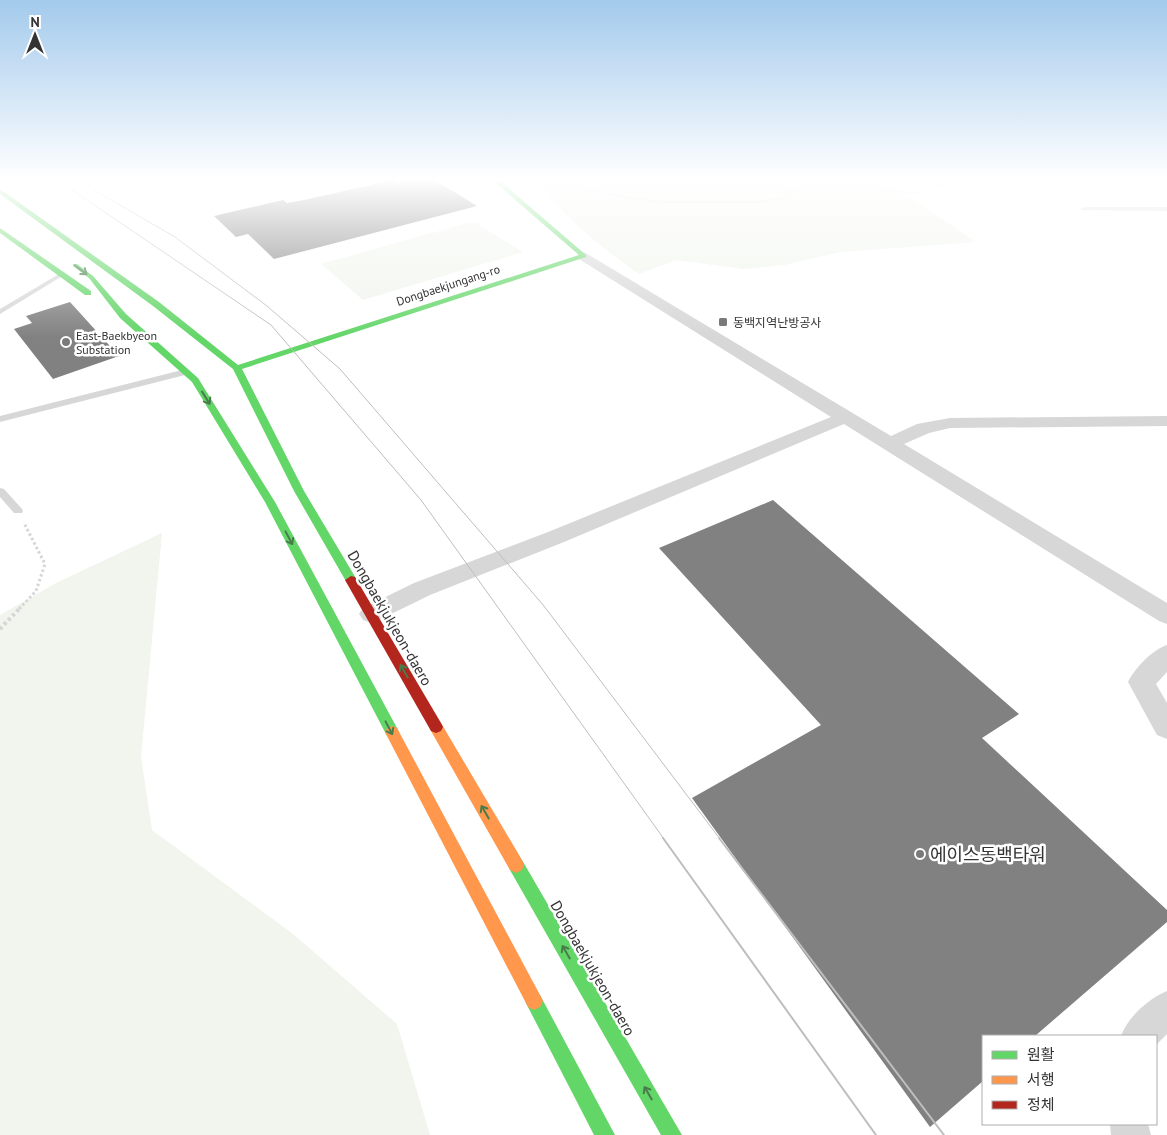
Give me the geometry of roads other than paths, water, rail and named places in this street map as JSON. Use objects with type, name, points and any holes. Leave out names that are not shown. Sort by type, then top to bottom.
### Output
[{"type":"main road","points":[[3,232],[61,275],[123,316],[194,380],[270,502],[605,1135]]},
{"type":"main road","name":"Dongbaekjukjeon-daero","points":[[57,232],[156,304],[237,368],[299,490],[672,1135]]},
{"type":"main road","points":[[556,232],[584,256]]},
{"type":"main road","name":"Dongbaekjungang-ro","points":[[237,368],[584,256]]},
{"type":"main road","points":[[68,260],[91,277],[123,316]]},
{"type":"main road","points":[[126,266],[156,304]]},
{"type":"street","points":[[584,256],[1167,615]]},
{"type":"street","points":[[371,614],[422,589],[565,534],[846,417]]},
{"type":"street","points":[[889,444],[924,428],[950,422],[1167,421]]},
{"type":"street","points":[[1167,655],[1141,682],[1167,727]]},
{"type":"street","points":[[1140,1035],[1167,1008]]},
{"type":"lane","points":[[0,312],[61,275]]},
{"type":"lane","points":[[0,419],[186,372]]},
{"type":"lane","points":[[0,492],[18,511]]},
{"type":"tram line","points":[[134,232],[271,325],[421,500],[664,839]]},
{"type":"tram line","points":[[166,232],[267,306],[340,369],[544,606],[720,839]]},
{"type":"tram line","points":[[663,838],[876,1135]]},
{"type":"tram line","points":[[719,838],[944,1135]]},
{"type":"place","name":"동백지역난방공사","points":[[723,322]]},
{"type":"place","name":"East-Baekbyeon Substation","points":[[66,342]]},
{"type":"place","name":"에이스동백타워","points":[[920,854]]}]
